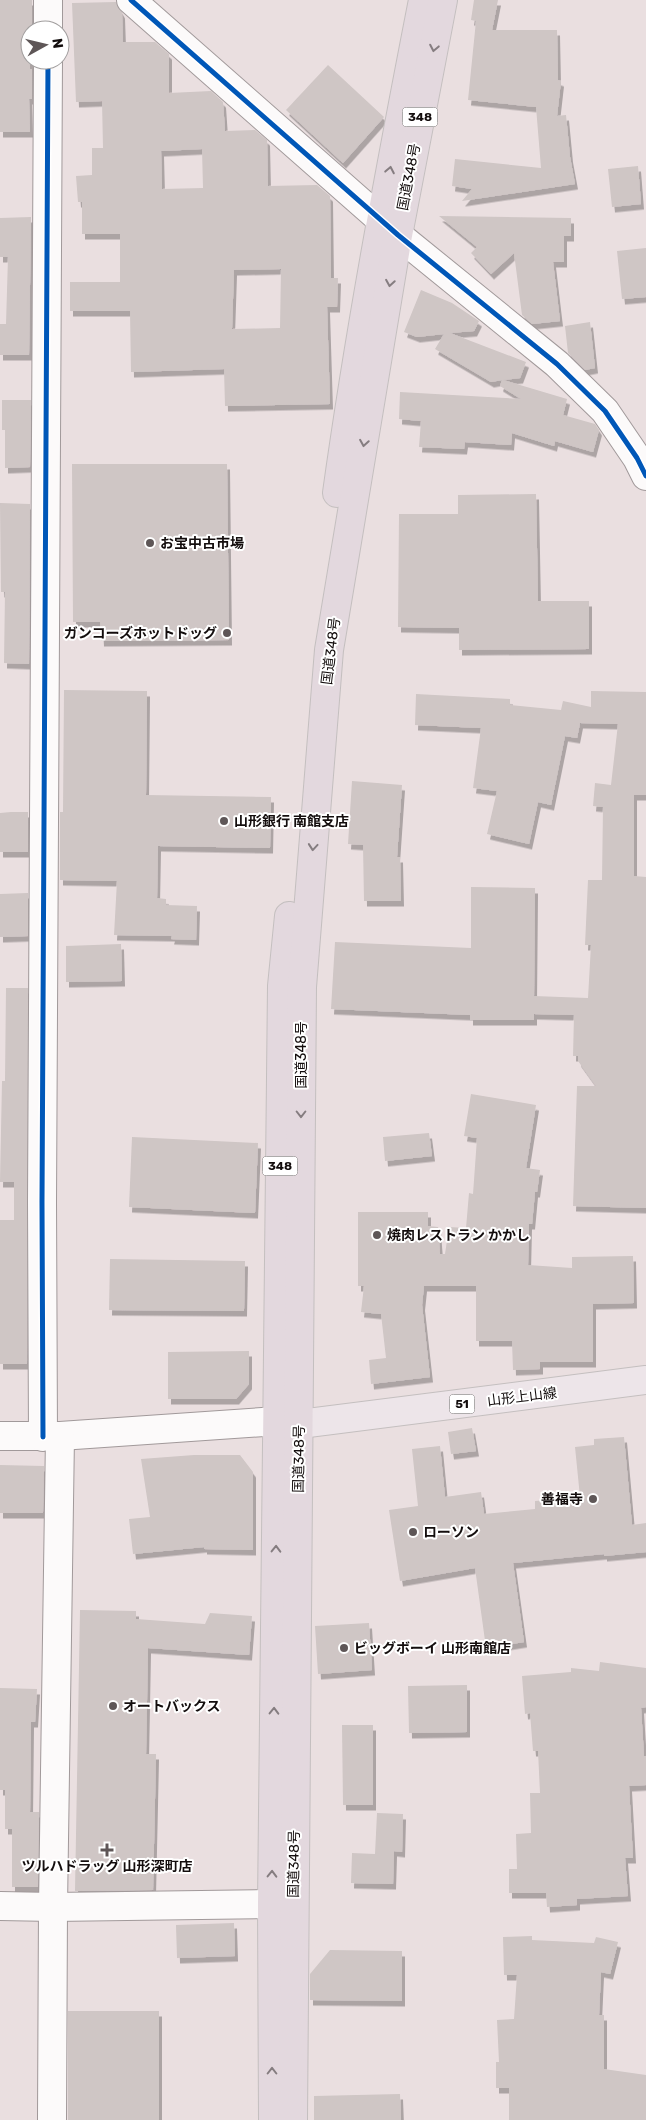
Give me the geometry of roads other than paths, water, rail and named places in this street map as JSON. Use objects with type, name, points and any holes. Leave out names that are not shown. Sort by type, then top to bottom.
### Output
[{"type":"highway","name":"国道348号","points":[[272,2120],[272,1904],[302,987],[330,650],[389,226],[423,0]]},
{"type":"highway","name":"国道348号","points":[[389,226],[443,0]]},
{"type":"highway","name":"国道348号","points":[[289,1422],[293,2120]]},
{"type":"main road","name":"山形上山線","points":[[289,1422],[646,1380]]},
{"type":"street","points":[[48,0],[48,20]]},
{"type":"street","points":[[131,0],[389,226],[556,364],[605,411],[637,458],[646,476]]},
{"type":"street","points":[[48,70],[42,1192],[52,1436],[52,2120]]},
{"type":"street","points":[[0,1436],[52,1436],[289,1422]]},
{"type":"street","points":[[0,1906],[272,1904]]},
{"type":"place","name":"お宝中古市場","points":[[150,543]]},
{"type":"place","name":"ガンコーズホットドッグ","points":[[227,633]]},
{"type":"place","name":"山形銀行 南館支店","points":[[224,821]]},
{"type":"place","name":"焼肉レストラン かかし","points":[[377,1235]]},
{"type":"place","name":"善福寺","points":[[593,1499]]},
{"type":"place","name":"ローソン","points":[[413,1532]]},
{"type":"place","name":"ビッグボーイ 山形南館店","points":[[344,1648]]},
{"type":"place","name":"オートバックス","points":[[113,1706]]},
{"type":"place","name":"ツルハドラッグ 山形深町店","points":[[107,1850]]}]
